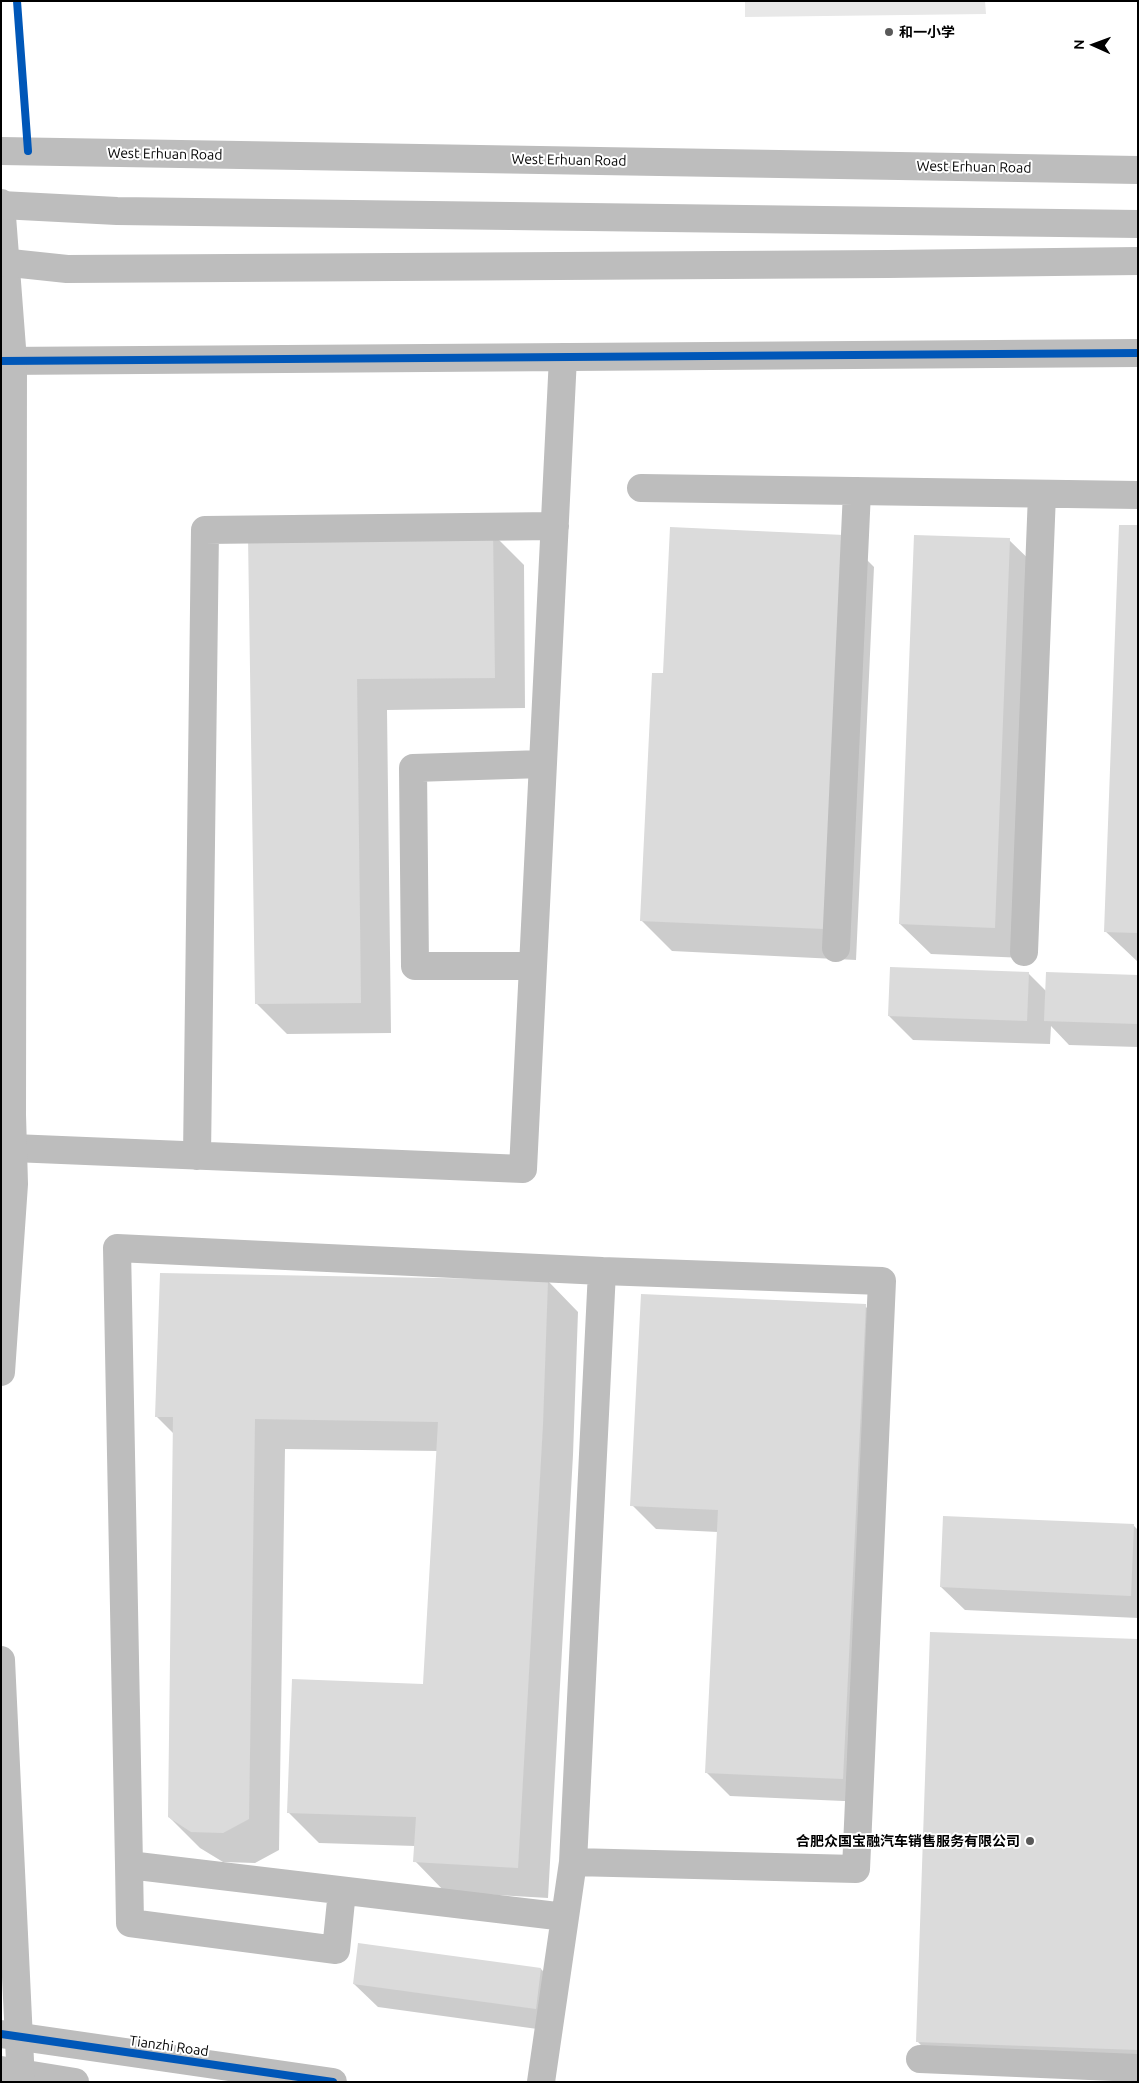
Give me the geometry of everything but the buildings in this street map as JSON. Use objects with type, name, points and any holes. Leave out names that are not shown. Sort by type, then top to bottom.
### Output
[{"type":"main road","name":"West Erhuan Road","points":[[1,151],[1138,170]]},
{"type":"main road","points":[[1,1372],[14,1184],[7,361],[1,204],[117,212],[1138,224]]},
{"type":"main road","points":[[1,262],[67,269],[1138,261]]},
{"type":"main road","points":[[7,361],[1138,353]]},
{"type":"main road","points":[[13,1148],[523,1169],[563,357]]},
{"type":"main road","points":[[640,488],[1138,495]]},
{"type":"main road","points":[[836,948],[857,491]]},
{"type":"main road","points":[[1024,952],[1042,494]]},
{"type":"main road","points":[[197,1156],[205,530],[554,526]]},
{"type":"main road","points":[[532,966],[415,966],[413,768],[543,764]]},
{"type":"main road","points":[[342,1891],[336,1950],[130,1923],[117,1248],[602,1271],[882,1281],[856,1869],[573,1862]]},
{"type":"main road","points":[[542,2082],[573,1862],[602,1271]]},
{"type":"main road","points":[[1,1660],[10,2036],[14,2075],[75,2082]]},
{"type":"main road","points":[[129,1865],[565,1917]]},
{"type":"main road","name":"Tianzhi Road","points":[[10,2036],[333,2082]]},
{"type":"main road","points":[[920,2059],[1138,2068]]},
{"type":"shaded area","points":[[745,1],[985,1],[986,14],[745,17]]},
{"type":"cycle path","points":[[17,1],[28,151]]},
{"type":"cycle path","points":[[1,361],[1138,353]]},
{"type":"cycle path","points":[[1,2034],[333,2082]]},
{"type":"place","name":"和一小学","points":[[889,32]]},
{"type":"place","name":"合肥众国宝融汽车销售服务有限公司","points":[[1030,1841]]}]
